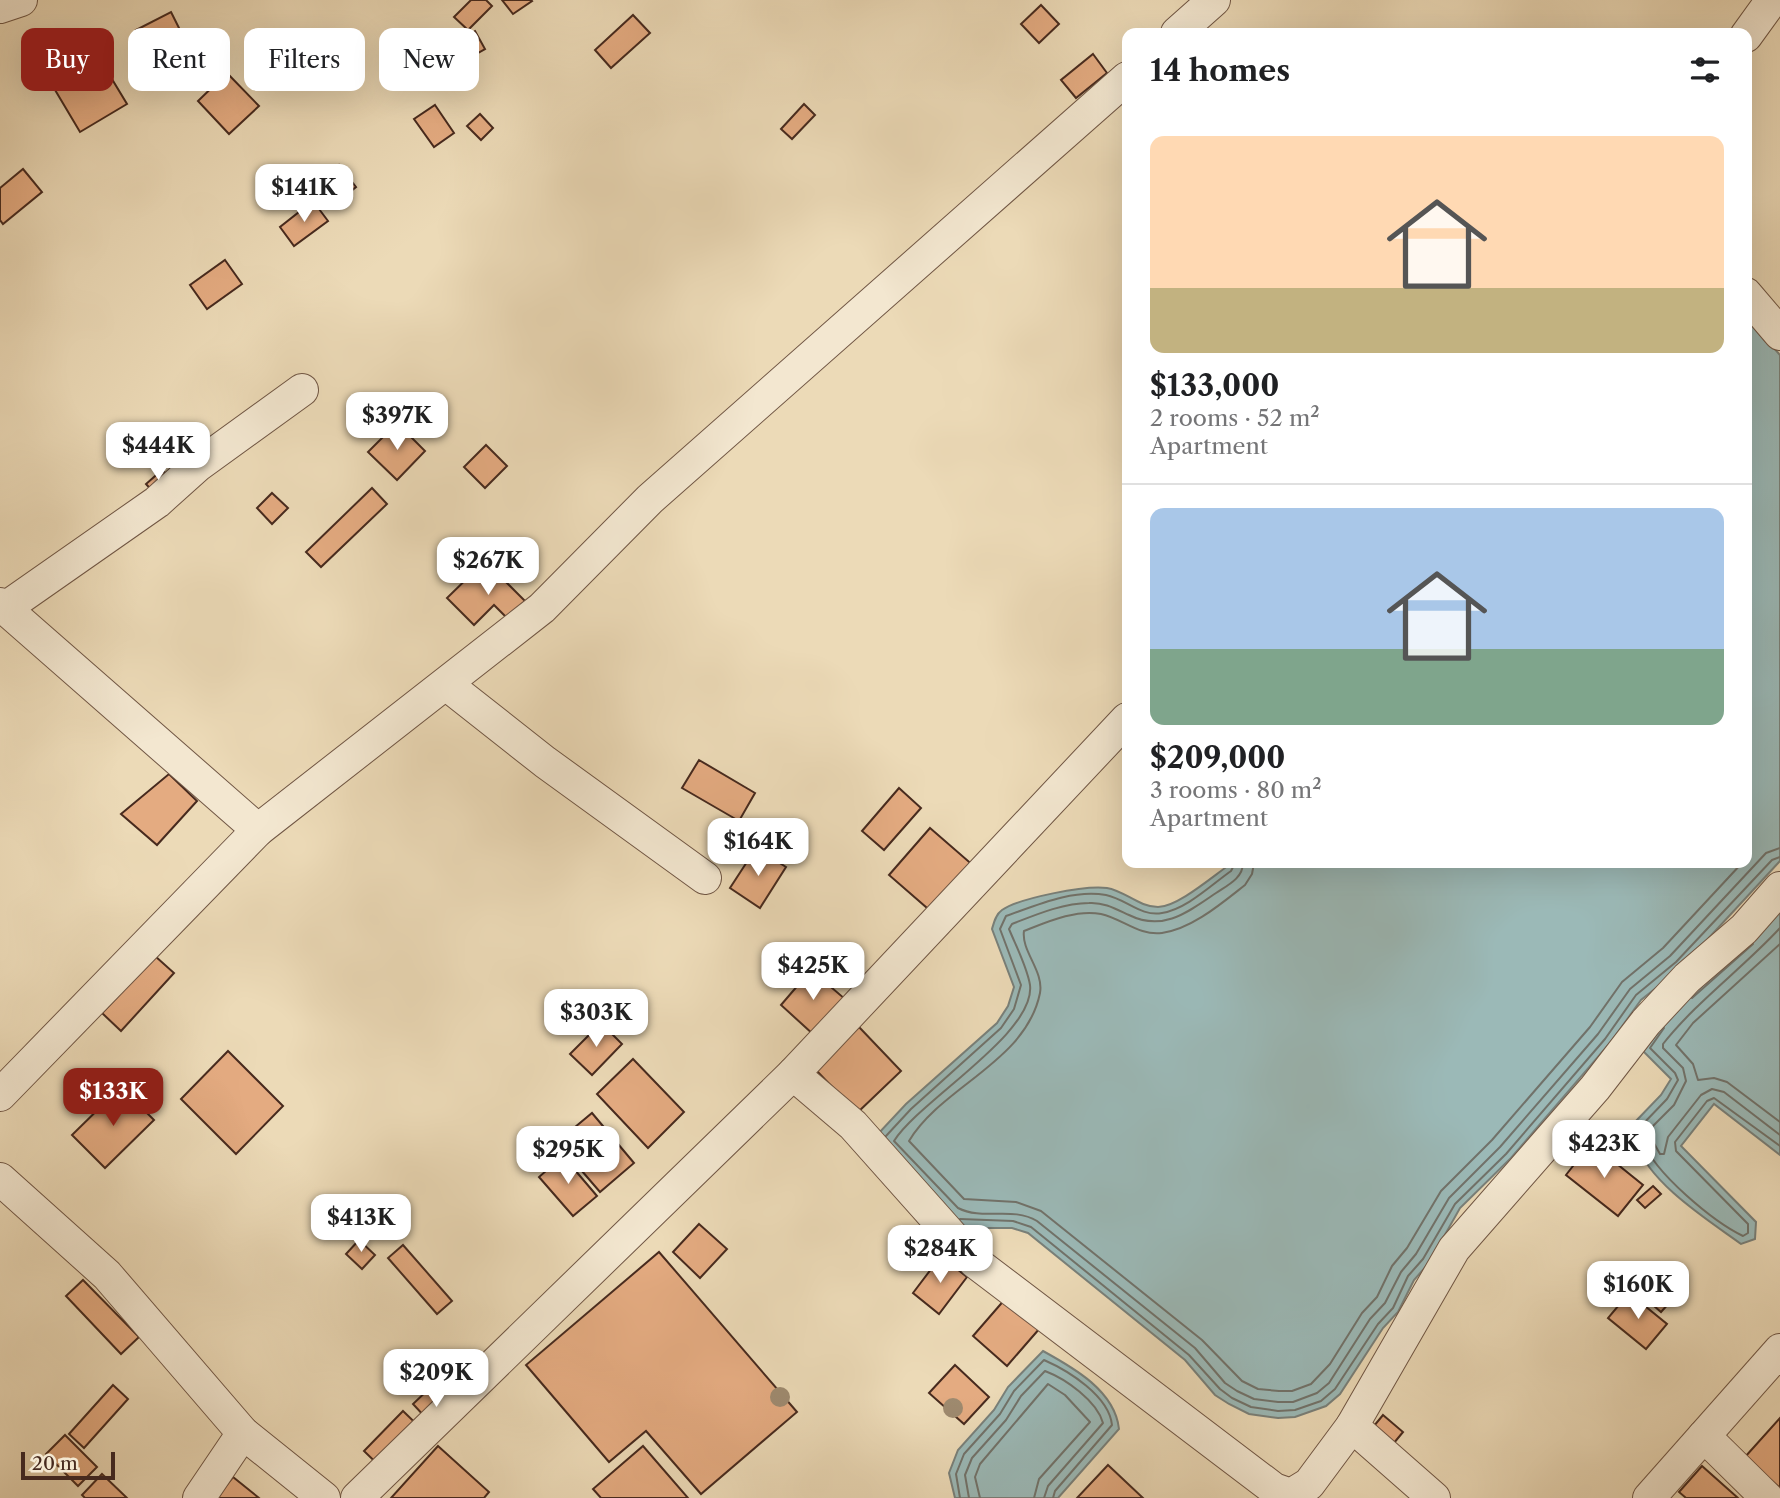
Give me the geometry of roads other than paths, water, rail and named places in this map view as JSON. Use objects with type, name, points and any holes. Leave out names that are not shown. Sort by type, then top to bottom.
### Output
[{"type":"street","points":[[0,7],[21,0]]},
{"type":"street","points":[[1183,28],[1214,0]]},
{"type":"street","points":[[1752,28],[1772,0]]},
{"type":"street","points":[[0,1095],[258,830],[542,608],[650,499],[1122,82]]},
{"type":"street","points":[[1752,301],[1780,334]]},
{"type":"street","points":[[258,830],[2,606],[157,502],[197,466],[302,390]]},
{"type":"street","points":[[446,684],[545,762],[705,878]]},
{"type":"street","points":[[357,1498],[793,1074],[1122,724]]},
{"type":"street","points":[[793,1074],[853,1125],[975,1262],[1274,1489],[1291,1495],[1309,1484],[1352,1426],[1454,1249],[1595,1088],[1646,1022],[1687,978],[1744,929],[1780,888]]},
{"type":"street","points":[[0,1179],[107,1275],[243,1433],[324,1498]]},
{"type":"street","points":[[1648,1498],[1780,1350]]},
{"type":"street","points":[[1352,1426],[1434,1498]]},
{"type":"street","points":[[199,1498],[243,1433]]},
{"type":"street","points":[[1704,1436],[1767,1498]]},
{"type":"water","points":[[1752,323],[1780,355],[1780,861],[1681,968],[1641,1000],[1610,1043],[1511,1158],[1460,1208],[1429,1263],[1414,1280],[1398,1312],[1383,1328],[1340,1394],[1326,1406],[1295,1417],[1278,1418],[1249,1414],[1215,1395],[1185,1360],[1028,1233],[1012,1228],[965,1228],[877,1135],[906,1104],[997,1023],[1008,1006],[1014,987],[992,929],[1000,912],[1023,901],[1069,890],[1107,888],[1138,902],[1158,907],[1185,896],[1225,868],[1752,868]]},
{"type":"water","points":[[1780,905],[1780,1155],[1714,1104],[1681,1146],[1756,1222],[1755,1239],[1741,1244],[1681,1200],[1643,1158],[1635,1141],[1635,1122],[1661,1095],[1671,1079],[1640,1048]]},
{"type":"water","points":[[1043,1351],[1080,1373],[1101,1392],[1116,1415],[1119,1429],[1058,1498],[955,1498],[949,1473],[958,1450],[994,1410],[1008,1387]]}]
